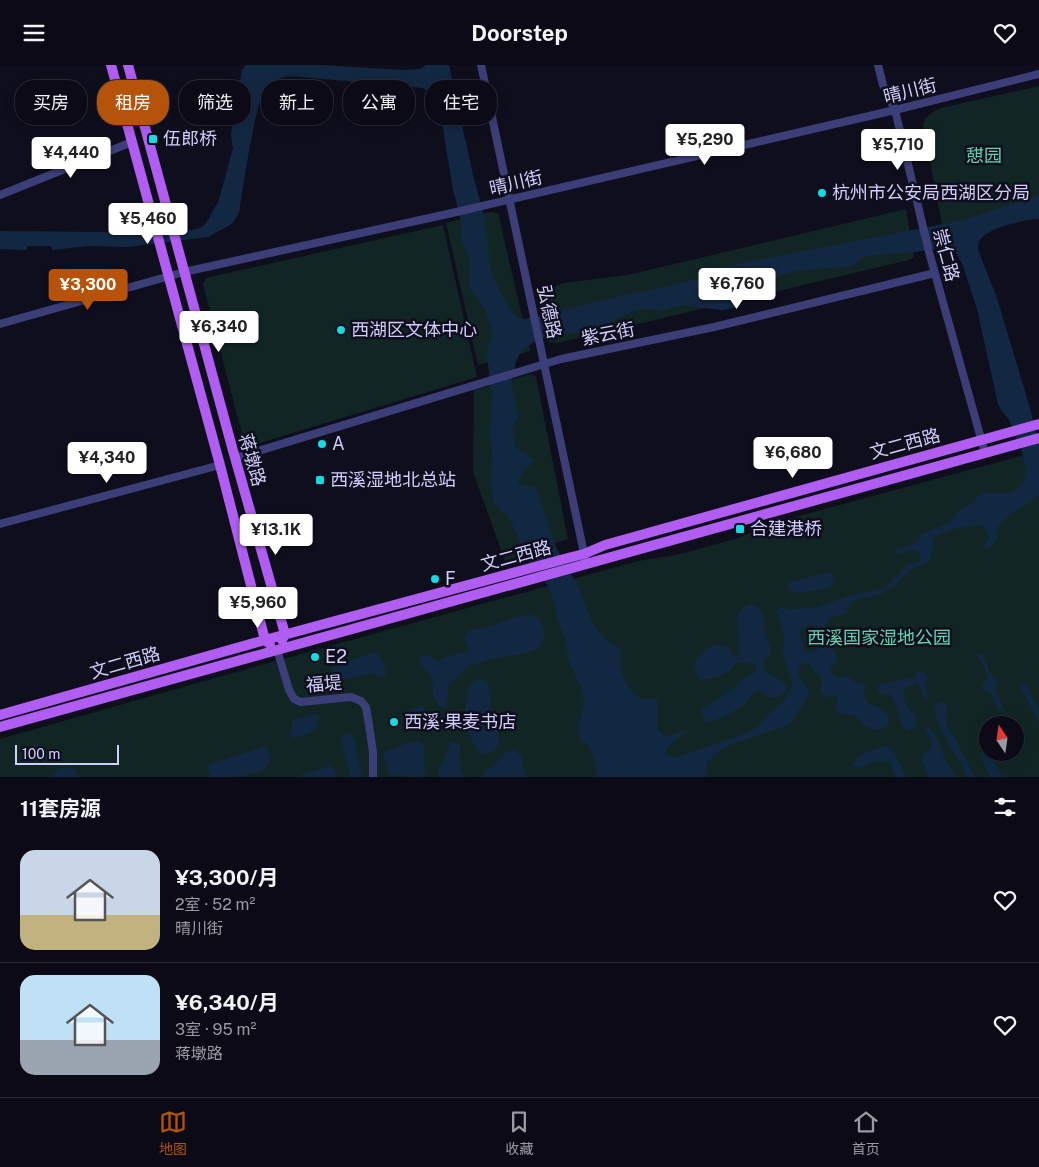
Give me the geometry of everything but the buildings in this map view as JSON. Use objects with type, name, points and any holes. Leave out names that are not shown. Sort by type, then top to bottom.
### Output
[{"type":"main road","name":"蒋墩路","points":[[111,65],[165,259],[265,640]]},
{"type":"main road","name":"蒋墩路","points":[[128,65],[285,634]]},
{"type":"main road","name":"文二西路","points":[[0,727],[532,579],[605,545],[1038,425]]},
{"type":"main road","name":"文二西路","points":[[0,715],[285,634],[525,570],[569,563],[587,564],[1039,438]]},
{"type":"main road","points":[[265,640],[277,649],[285,634]]},
{"type":"street","name":"弘德路","points":[[481,65],[587,564]]},
{"type":"street","name":"崇仁路","points":[[878,65],[883,85],[895,110],[929,252],[986,453]]},
{"type":"street","name":"晴川街","points":[[0,324],[184,272],[509,200],[895,110],[1036,75]]},
{"type":"street","points":[[0,195],[132,142]]},
{"type":"street","name":"紫云街","points":[[235,458],[544,363],[714,327],[935,273]]},
{"type":"street","points":[[0,524],[220,465]]},
{"type":"street","name":"福堤","points":[[277,649],[289,690],[294,699],[301,702],[352,697],[361,701],[366,707],[373,751],[373,777]]},
{"type":"green space","name":"憇园","points":[[1039,86],[1039,198],[943,229],[923,126],[927,117],[941,108]]},
{"type":"green space","points":[[906,209],[914,257],[909,260],[557,343],[549,342],[539,293],[563,283],[628,275]]},
{"type":"green space","points":[[490,212],[498,213],[530,351],[478,365],[446,223]]},
{"type":"green space","name":"西湖区文体中心","points":[[443,225],[477,377],[253,445],[248,444],[242,434],[203,284],[206,278]]},
{"type":"green space","points":[[531,374],[536,377],[568,539],[505,561],[473,472],[474,390]]},
{"type":"green space","name":"西溪国家湿地公园","points":[[1039,451],[1039,777],[0,777],[0,739],[638,561],[676,555],[735,539],[777,522]]},
{"type":"water","points":[[246,65],[320,65],[405,70],[420,69],[426,65],[449,65],[452,80],[425,80],[425,90],[415,87],[415,80],[343,81],[290,76],[277,80],[261,80],[261,98],[246,167],[239,213],[232,224],[208,237],[128,247],[88,246],[52,250],[51,246],[27,246],[27,250],[0,249],[0,231],[101,232],[193,230],[203,226],[218,203],[233,148],[231,136],[232,125],[251,125],[251,80],[240,80],[242,70]]},
{"type":"water","points":[[442,125],[462,125],[485,219],[490,266],[494,279],[509,308],[518,318],[525,319],[701,278],[716,269],[727,266],[964,220],[1039,195],[1039,219],[1017,222],[985,234],[981,238],[978,250],[996,295],[1030,408],[1039,446],[1039,496],[1007,517],[997,527],[995,541],[985,551],[985,544],[989,537],[983,526],[958,528],[941,534],[935,537],[930,561],[912,569],[895,585],[881,594],[859,599],[850,604],[847,614],[830,618],[824,627],[809,625],[802,628],[799,634],[804,646],[804,652],[808,653],[831,644],[838,661],[830,667],[832,675],[839,678],[848,676],[854,682],[866,685],[863,694],[867,702],[880,708],[888,716],[889,723],[884,729],[864,726],[858,717],[839,713],[835,710],[836,696],[825,697],[820,690],[821,676],[815,673],[812,666],[807,663],[800,664],[798,673],[809,693],[791,722],[783,728],[728,746],[717,753],[708,761],[705,777],[597,777],[594,758],[589,745],[581,740],[577,730],[584,704],[582,690],[568,659],[566,641],[557,617],[552,595],[548,586],[527,559],[510,519],[493,502],[491,482],[492,451],[489,433],[492,397],[487,356],[488,346],[492,338],[491,327],[484,308],[468,285],[470,262],[461,238],[462,224],[453,190]],"holes":[[[946,247],[954,249],[963,266],[977,309],[998,404],[1009,420],[1022,452],[1026,475],[1024,481],[1020,487],[1013,491],[981,493],[973,502],[963,507],[949,522],[921,535],[910,546],[895,550],[897,554],[915,550],[920,554],[920,562],[909,564],[885,588],[849,596],[817,607],[790,610],[782,607],[776,611],[784,639],[783,655],[792,682],[791,690],[785,700],[758,726],[744,734],[674,758],[666,755],[666,749],[671,743],[688,732],[686,730],[666,737],[657,729],[657,699],[642,699],[626,684],[621,665],[622,650],[605,639],[591,619],[580,590],[556,547],[537,490],[534,486],[520,485],[518,481],[523,471],[534,462],[533,459],[515,445],[513,425],[518,418],[518,411],[511,384],[516,361],[520,354],[534,342],[551,335],[591,331],[636,310],[653,309],[662,311],[681,305],[722,310],[734,308],[767,283],[780,276],[796,271],[852,266],[862,258],[874,255],[915,252]]]},
{"type":"water","points":[[829,572],[833,576],[834,583],[825,589],[797,593],[787,588],[788,583]]},
{"type":"water","points":[[747,605],[756,605],[761,610],[763,617],[771,655],[763,660],[765,671],[785,683],[787,691],[780,696],[769,697],[759,689],[739,708],[706,723],[701,710],[734,688],[743,679],[756,672],[756,665],[742,662],[736,663],[721,676],[700,680],[695,668],[695,663],[700,655],[715,644],[728,647],[733,656],[740,654],[738,614]]},
{"type":"water","points":[[535,615],[539,619],[544,632],[544,640],[540,646],[527,653],[495,658],[469,665],[459,676],[448,683],[448,697],[445,708],[438,706],[433,695],[433,684],[430,674],[421,665],[419,658],[427,655],[438,661],[467,651],[468,646],[464,639],[468,631],[492,626],[515,617]]},
{"type":"water","points":[[377,653],[383,660],[385,669],[386,675],[382,678],[371,673],[337,681],[331,668],[369,654]]},
{"type":"water","points":[[977,655],[984,655],[990,673],[998,682],[995,688],[1005,712],[999,711],[990,692],[983,690],[982,685],[987,679],[986,671]]},
{"type":"water","points":[[917,671],[924,672],[928,677],[925,683],[929,700],[923,697],[921,688],[917,683],[903,689],[905,702],[916,718],[915,728],[907,731],[893,698],[890,694],[881,696],[878,688],[881,684],[915,677]]},
{"type":"water","points":[[481,678],[489,685],[492,719],[498,733],[499,745],[493,751],[482,754],[471,739],[466,721],[466,701],[470,683]]},
{"type":"water","points":[[1026,683],[1039,711],[1039,722],[1019,684]]},
{"type":"water","points":[[941,701],[948,706],[946,724],[972,773],[978,777],[967,777],[939,725],[934,707]]},
{"type":"water","points":[[422,705],[428,716],[413,724],[406,712]]},
{"type":"water","points":[[316,714],[319,717],[315,731],[293,738],[289,734],[292,720]]},
{"type":"water","points":[[925,727],[930,728],[936,735],[946,762],[956,777],[929,777],[922,761],[923,754],[930,749],[932,742]]},
{"type":"water","points":[[349,733],[355,741],[362,777],[350,777],[341,741],[344,734]]},
{"type":"water","points":[[415,741],[422,742],[424,746],[426,775],[417,777],[389,775],[383,753]]},
{"type":"water","points":[[451,741],[460,744],[461,771],[465,777],[439,777],[439,768]]},
{"type":"water","points":[[883,745],[893,750],[906,777],[896,777],[890,762],[882,760],[860,768],[853,766],[860,756]]},
{"type":"water","points":[[265,746],[269,753],[270,761],[261,770],[245,775],[211,777],[207,765]]},
{"type":"water","points":[[515,750],[521,756],[526,777],[483,777],[483,772],[496,763],[505,753]]},
{"type":"water","points":[[983,761],[994,761],[1003,777],[990,777]]},
{"type":"water","points":[[329,766],[334,768],[337,777],[301,777],[301,775]]},
{"type":"water","points":[[66,767],[75,770],[79,777],[53,777],[52,774]]},
{"type":"place","name":"伍郎桥","points":[[153,139]]},
{"type":"place","name":"杭州市公安局西湖区分局","points":[[822,193]]},
{"type":"place","name":"西湖区文体中心","points":[[341,330]]},
{"type":"place","name":"A","points":[[322,444]]},
{"type":"place","name":"西溪湿地北总站","points":[[320,480]]},
{"type":"place","name":"合建港桥","points":[[740,529]]},
{"type":"place","name":"F","points":[[435,579]]},
{"type":"place","name":"E2","points":[[315,657]]},
{"type":"place","name":"西溪·果麦书店","points":[[394,722]]}]
